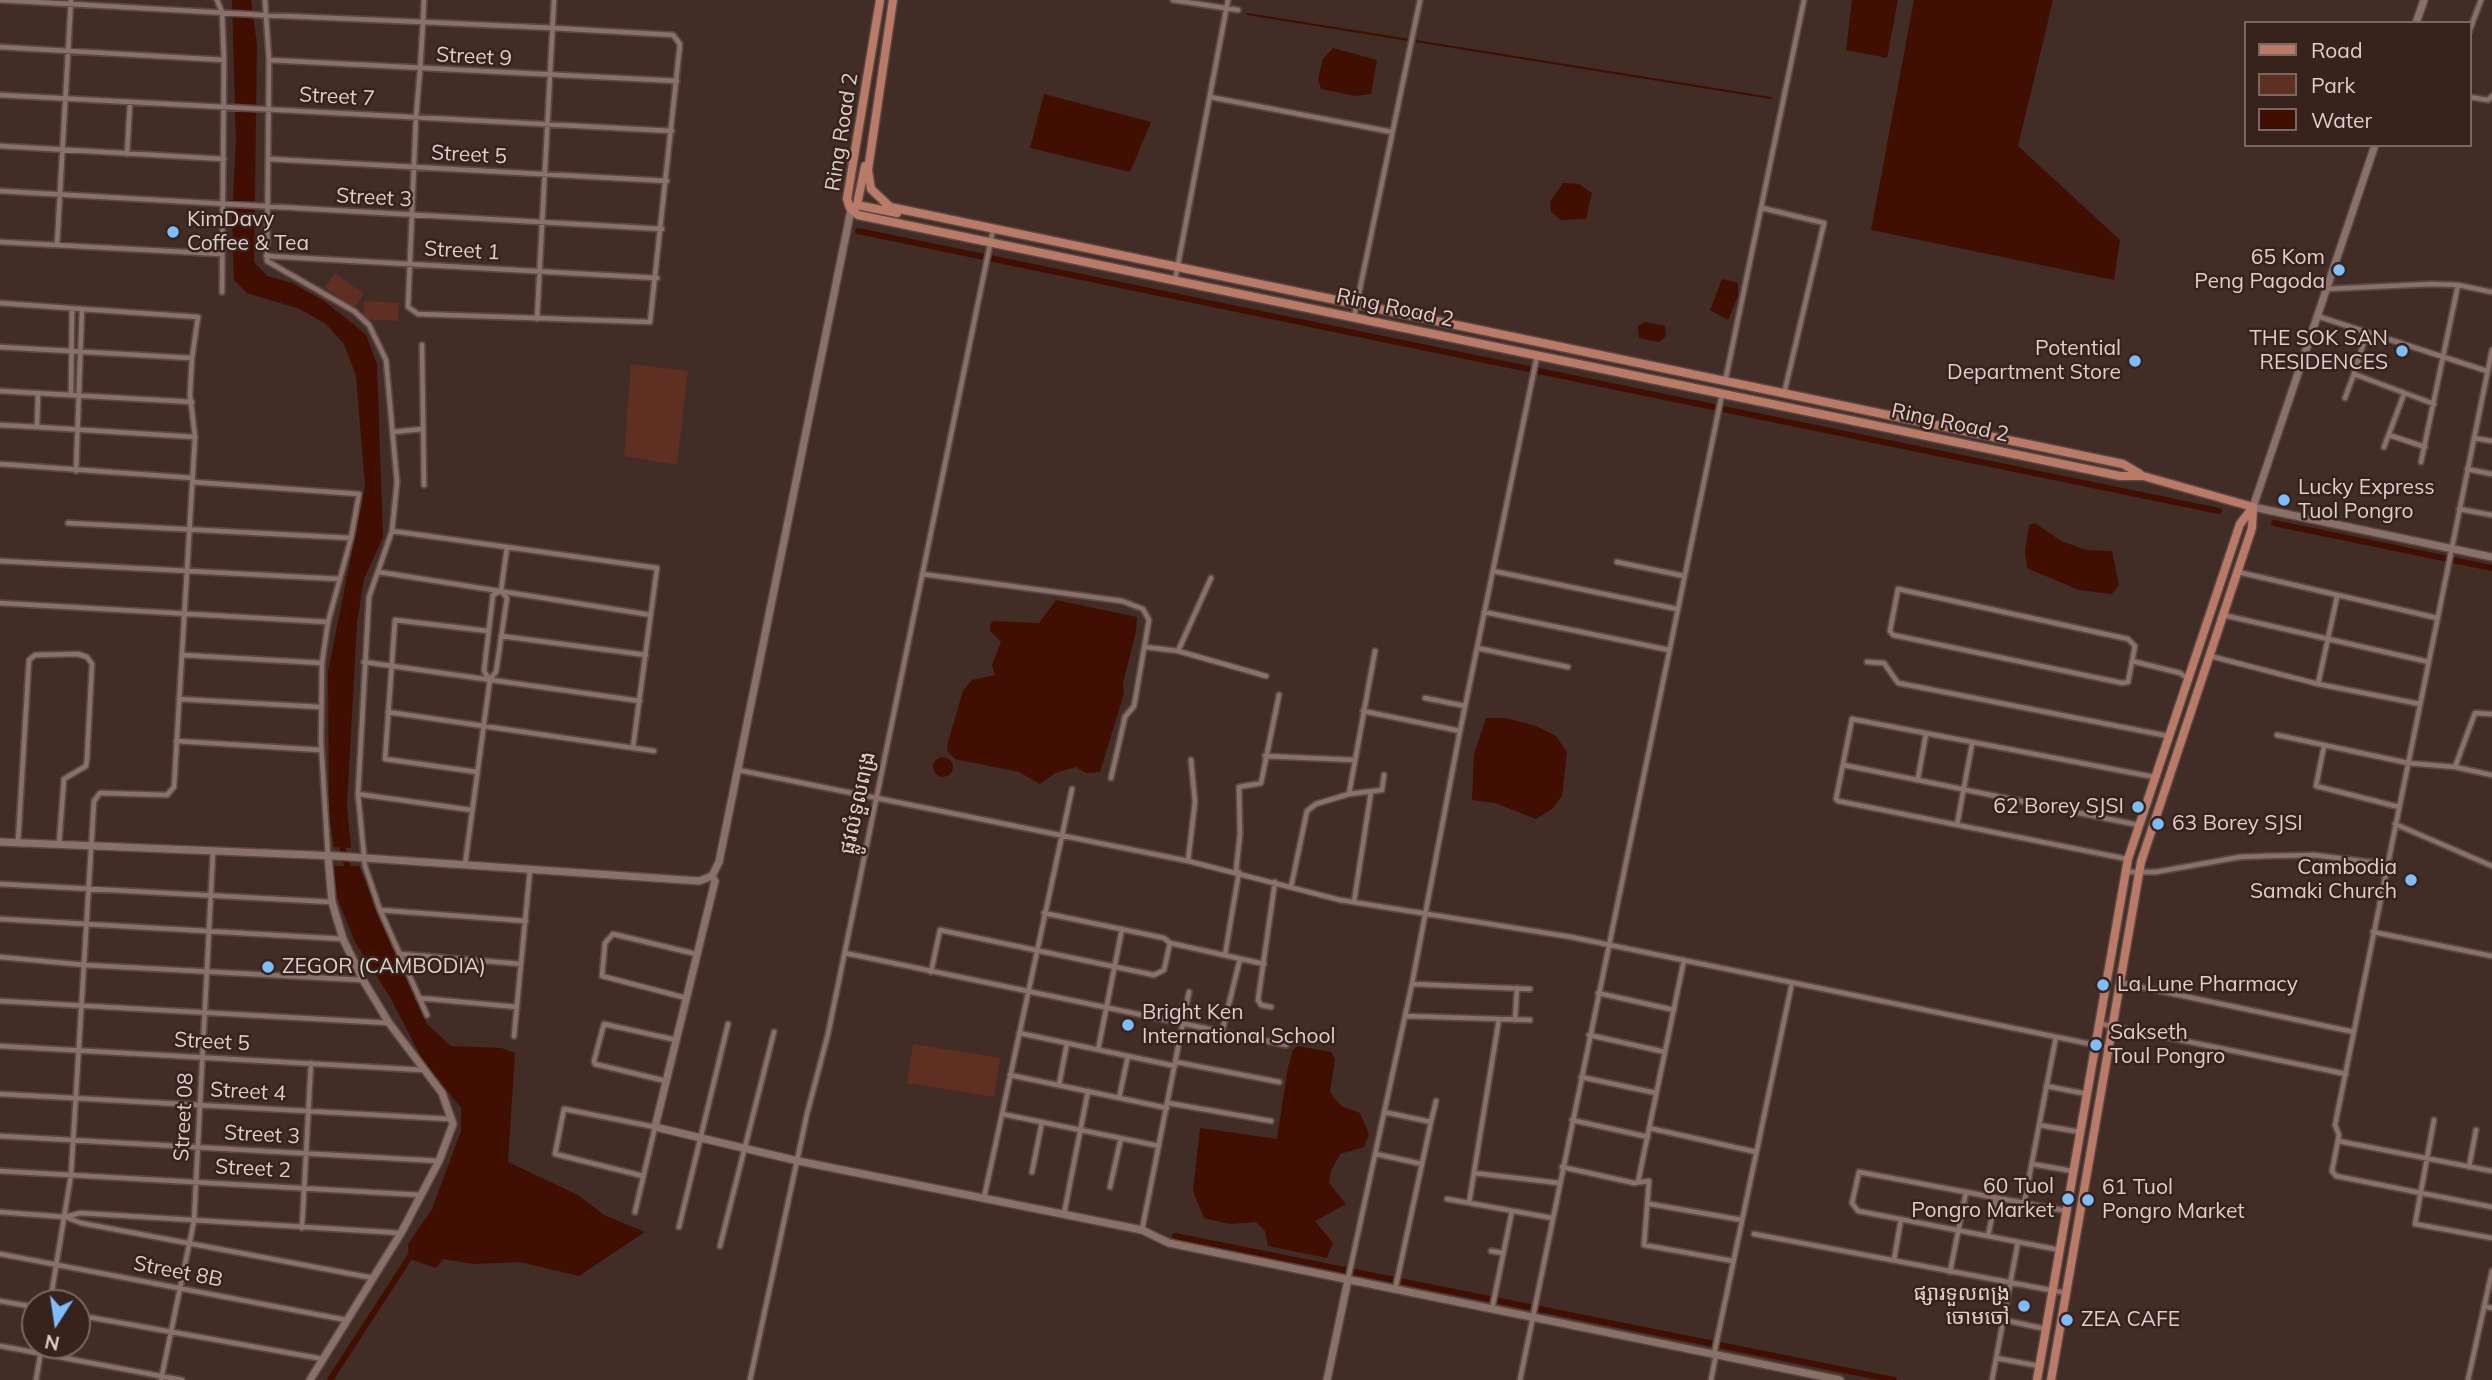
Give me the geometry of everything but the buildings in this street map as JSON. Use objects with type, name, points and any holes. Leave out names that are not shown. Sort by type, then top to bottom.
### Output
[{"type":"main road","name":"Ring Road 2","points":[[880,0],[848,199],[864,217],[1354,317],[1537,358],[2120,476],[2143,476]]},
{"type":"main road","name":"Ring Road 2","points":[[893,0],[868,176],[875,195],[885,205],[911,214],[2123,464],[2143,476],[2253,508]]},
{"type":"main road","points":[[869,156],[854,208],[911,214]]},
{"type":"main road","points":[[1537,358],[1539,344]]},
{"type":"main road","points":[[1723,394],[1725,382]]},
{"type":"main road","points":[[2051,1380],[2115,1026],[2139,872],[2252,528],[2253,508]]},
{"type":"main road","points":[[2037,1380],[2102,1024],[2128,859],[2239,524],[2253,508]]},
{"type":"street","points":[[0,0],[71,2],[267,15],[423,22],[553,28],[673,34],[680,44],[657,278],[650,322],[418,314],[408,307],[416,117],[420,70],[423,22],[424,0]]},
{"type":"street","points":[[217,0],[224,12],[224,159],[227,205],[222,254],[222,292]]},
{"type":"street","points":[[265,0],[270,61],[265,256],[270,265],[335,298],[369,325],[386,360],[397,482],[392,531],[369,597],[358,794],[359,858],[427,1015]]},
{"type":"street","points":[[537,319],[554,0]]},
{"type":"street","points":[[1173,0],[1238,10]]},
{"type":"street","points":[[1175,280],[1228,0]]},
{"type":"street","points":[[1354,317],[1420,0]]},
{"type":"street","points":[[1725,382],[1804,0]]},
{"type":"street","points":[[2417,21],[2424,0]]},
{"type":"street","points":[[2471,27],[2481,0]]},
{"type":"street","points":[[57,245],[71,2]]},
{"type":"street","points":[[0,47],[224,60]]},
{"type":"street","name":"Street 9","points":[[270,61],[677,81]]},
{"type":"street","name":"Street 7","points":[[0,95],[672,131]]},
{"type":"street","points":[[2471,97],[2488,100],[2492,96]]},
{"type":"street","points":[[1210,97],[1392,132]]},
{"type":"street","points":[[127,154],[130,102]]},
{"type":"street","points":[[0,146],[224,159]]},
{"type":"street","points":[[2374,147],[2253,508],[2450,552],[2492,557]]},
{"type":"street","name":"Street 5","points":[[269,159],[667,181]]},
{"type":"street","name":"Street 3","points":[[0,191],[662,229]]},
{"type":"street","points":[[0,842],[332,856],[699,881],[712,876],[719,862],[854,208]]},
{"type":"street","points":[[1762,208],[1824,223],[1784,394]]},
{"type":"street","name":"ផ្លូវលំទួលពង្រ","points":[[750,1380],[845,953],[993,230]]},
{"type":"street","points":[[0,242],[222,254]]},
{"type":"street","name":"Street 1","points":[[265,256],[657,278]]},
{"type":"street","points":[[2326,289],[2458,285],[2492,292]]},
{"type":"street","points":[[2421,462],[2458,285]]},
{"type":"street","points":[[0,303],[195,316],[198,320],[192,358],[193,480],[172,793],[98,794],[94,801],[74,1140],[53,1289]]},
{"type":"street","points":[[71,395],[72,308]]},
{"type":"street","points":[[76,471],[82,309]]},
{"type":"street","points":[[2317,316],[2487,371]]},
{"type":"street","points":[[2345,398],[2367,332]]},
{"type":"street","points":[[422,345],[424,485]]},
{"type":"street","points":[[0,347],[192,358]]},
{"type":"street","points":[[2492,350],[2335,1125],[2338,1141],[2332,1171],[2336,1177],[2492,1207]]},
{"type":"street","points":[[1327,1380],[1412,984],[1465,706],[1537,358]]},
{"type":"street","points":[[2354,374],[2434,404]]},
{"type":"street","points":[[0,391],[192,402]]},
{"type":"street","points":[[37,427],[38,394]]},
{"type":"street","points":[[1520,1380],[1723,394]]},
{"type":"street","points":[[2384,447],[2404,394]]},
{"type":"street","points":[[0,425],[194,438]]},
{"type":"street","points":[[393,432],[422,429]]},
{"type":"street","points":[[2389,435],[2425,447]]},
{"type":"street","points":[[2474,438],[2492,441]]},
{"type":"street","points":[[0,464],[357,492],[359,497],[351,538],[328,622],[322,663],[321,750],[332,856],[332,902],[343,939],[363,980],[389,1023],[442,1093],[453,1119],[439,1161],[401,1233],[376,1278],[310,1380]]},
{"type":"street","points":[[2467,469],[2492,474]]},
{"type":"street","points":[[2459,509],[2492,515]]},
{"type":"street","points":[[68,523],[351,538]]},
{"type":"street","points":[[392,531],[657,568],[633,747]]},
{"type":"street","points":[[465,866],[490,679],[496,672],[507,598],[501,591],[507,547]]},
{"type":"street","points":[[0,561],[339,579]]},
{"type":"street","points":[[1617,562],[1684,576]]},
{"type":"street","points":[[1493,571],[1677,609]]},
{"type":"street","points":[[379,572],[651,615]]},
{"type":"street","points":[[2238,572],[2437,618]]},
{"type":"street","points":[[922,574],[1137,606],[1149,620],[1145,648],[1134,706],[1125,717],[1111,778]]},
{"type":"street","points":[[1178,651],[1211,578]]},
{"type":"street","points":[[1898,589],[1903,589],[2128,639],[2135,646],[2132,662],[2128,682],[2125,684],[1897,636],[1890,631],[1896,594],[1898,589]]},
{"type":"street","points":[[490,679],[484,671],[488,631],[493,595],[501,591]]},
{"type":"street","points":[[2318,684],[2337,597]]},
{"type":"street","points":[[0,603],[328,622]]},
{"type":"street","points":[[1484,612],[1669,650]]},
{"type":"street","points":[[2223,615],[2428,662]]},
{"type":"street","points":[[477,772],[385,759],[391,666],[395,620],[488,631]]},
{"type":"street","points":[[501,636],[646,655]]},
{"type":"street","points":[[1145,648],[1178,651],[1266,676]]},
{"type":"street","points":[[1477,648],[1568,667]]},
{"type":"street","points":[[1349,794],[1375,651]]},
{"type":"street","points":[[18,843],[29,660],[35,655],[78,654],[87,657],[92,664],[87,758],[86,766],[64,779],[60,844]]},
{"type":"street","points":[[182,655],[322,663]]},
{"type":"street","points":[[2209,655],[2318,684],[2420,704]]},
{"type":"street","points":[[364,662],[640,701]]},
{"type":"street","points":[[1867,662],[1884,663],[1898,683],[2168,736]]},
{"type":"street","points":[[2132,662],[2180,673],[2187,678]]},
{"type":"street","points":[[1225,955],[1237,872],[1240,834],[1239,787],[1261,783],[1279,695]]},
{"type":"street","points":[[1425,698],[1465,706]]},
{"type":"street","points":[[179,699],[320,707]]},
{"type":"street","points":[[1363,711],[1460,732]]},
{"type":"street","points":[[388,712],[654,751]]},
{"type":"street","points":[[2455,767],[2475,713],[2492,714]]},
{"type":"street","points":[[2128,859],[1838,801],[1836,799],[1853,719],[2154,777]]},
{"type":"street","points":[[1918,778],[1927,734]]},
{"type":"street","points":[[2277,735],[2408,763],[2455,767],[2492,775]]},
{"type":"street","points":[[176,741],[321,750]]},
{"type":"street","points":[[1957,825],[1972,744]]},
{"type":"street","points":[[2324,746],[2316,786],[2399,807]]},
{"type":"street","points":[[1265,756],[1354,760]]},
{"type":"street","points":[[1188,861],[1195,802],[1191,760]]},
{"type":"street","points":[[1843,765],[1918,778],[2138,825]]},
{"type":"street","points":[[738,770],[1188,861],[1353,902],[1684,960],[2111,1048]]},
{"type":"street","points":[[1291,887],[1307,811],[1316,804],[1349,794],[1384,790],[1384,775]]},
{"type":"street","points":[[984,1199],[1072,789]]},
{"type":"street","points":[[1353,902],[1371,792]]},
{"type":"street","points":[[358,794],[471,810]]},
{"type":"street","points":[[2395,824],[2492,866]]},
{"type":"street","name":"Street 08","points":[[162,1378],[194,1221],[213,852]]},
{"type":"street","points":[[2126,872],[2179,869],[2240,857],[2290,855],[2314,855],[2386,864]]},
{"type":"street","points":[[514,1036],[530,870]]},
{"type":"street","points":[[635,1212],[715,881],[712,876]]},
{"type":"street","points":[[1271,1007],[1261,1005],[1258,1000],[1275,882]]},
{"type":"street","points":[[0,884],[332,902]]},
{"type":"street","points":[[380,910],[526,921]]},
{"type":"street","points":[[1044,913],[1164,938],[1170,943],[1264,964]]},
{"type":"street","points":[[0,919],[343,939]]},
{"type":"street","points":[[1098,1050],[1122,929]]},
{"type":"street","points":[[932,972],[940,930],[1114,967],[1160,974],[1164,970],[1170,943]]},
{"type":"street","points":[[2373,932],[2492,956]]},
{"type":"street","points":[[687,998],[602,976],[605,943],[613,934],[696,954]]},
{"type":"street","points":[[845,953],[1286,1045]]},
{"type":"street","points":[[400,954],[521,964]]},
{"type":"street","points":[[0,957],[85,965],[363,980]]},
{"type":"street","points":[[1222,1032],[1240,958]]},
{"type":"street","points":[[1637,1182],[1684,960]]},
{"type":"street","points":[[1711,1380],[1792,983]]},
{"type":"street","points":[[2122,983],[2354,1032]]},
{"type":"street","points":[[1412,984],[1530,989]]},
{"type":"street","points":[[1515,1020],[1517,988]]},
{"type":"street","points":[[1142,1230],[1189,992]]},
{"type":"street","points":[[1598,993],[1674,1010]]},
{"type":"street","points":[[419,998],[517,1007]]},
{"type":"street","points":[[0,1001],[389,1023]]},
{"type":"street","points":[[1405,1016],[1530,1020]]},
{"type":"street","points":[[1469,1203],[1499,1019]]},
{"type":"street","points":[[666,1081],[595,1064],[596,1049],[604,1024],[676,1041]]},
{"type":"street","points":[[679,1227],[729,1024]]},
{"type":"street","points":[[2102,1024],[2346,1074]]},
{"type":"street","points":[[720,1246],[774,1032]]},
{"type":"street","points":[[1019,1033],[1128,1056],[1279,1082]]},
{"type":"street","points":[[1589,1035],[1665,1052]]},
{"type":"street","points":[[2024,1204],[2056,1037]]},
{"type":"street","points":[[1059,1085],[1067,1043]]},
{"type":"street","name":"Street 5","points":[[0,1046],[423,1070]]},
{"type":"street","points":[[1119,1098],[1128,1056]]},
{"type":"street","points":[[302,1228],[311,1063]]},
{"type":"street","points":[[1010,1075],[1119,1098],[1271,1121]]},
{"type":"street","points":[[1581,1077],[1656,1093]]},
{"type":"street","points":[[2046,1086],[2089,1094]]},
{"type":"street","points":[[1063,1214],[1088,1091]]},
{"type":"street","name":"Street 4","points":[[0,1094],[453,1119]]},
{"type":"street","points":[[1396,1287],[1436,1101]]},
{"type":"street","points":[[643,1176],[558,1156],[554,1151],[566,1107],[797,1161],[1142,1230],[1169,1244],[1715,1350],[1840,1380]]},
{"type":"street","points":[[1384,1112],[1431,1122]]},
{"type":"street","points":[[1002,1114],[1159,1146]]},
{"type":"street","points":[[1572,1120],[1648,1137]]},
{"type":"street","points":[[2434,1120],[2415,1224],[2492,1238]]},
{"type":"street","points":[[1032,1172],[1042,1122]]},
{"type":"street","points":[[2039,1125],[2082,1133]]},
{"type":"street","points":[[1649,1128],[1756,1152]]},
{"type":"street","points":[[2469,1167],[2476,1130]]},
{"type":"street","name":"Street 3","points":[[0,1136],[439,1161]]},
{"type":"street","points":[[1110,1187],[1121,1138]]},
{"type":"street","points":[[2338,1141],[2492,1171]]},
{"type":"street","points":[[1376,1154],[1422,1164]]},
{"type":"street","points":[[2032,1164],[2075,1171]]},
{"type":"street","points":[[1562,1167],[1637,1182],[1649,1181],[1650,1204],[1644,1245],[1733,1262]]},
{"type":"street","name":"Street 2","points":[[0,1171],[421,1195]]},
{"type":"street","points":[[2060,1250],[1853,1208],[1858,1171],[2067,1212]]},
{"type":"street","points":[[1474,1173],[1559,1184]]},
{"type":"street","points":[[1950,1272],[1966,1192]]},
{"type":"street","points":[[1988,1236],[1996,1198]]},
{"type":"street","points":[[1447,1199],[1552,1218]]},
{"type":"street","points":[[1650,1204],[1742,1220]]},
{"type":"street","points":[[1492,1307],[1512,1211]]},
{"type":"street","points":[[0,1212],[65,1217],[81,1223],[376,1278]]},
{"type":"street","points":[[65,1217],[80,1213],[401,1233]]},
{"type":"street","points":[[1894,1261],[1901,1219]]},
{"type":"street","points":[[1754,1234],[2066,1293]]},
{"type":"street","points":[[1992,1380],[2018,1242]]},
{"type":"street","points":[[1491,1251],[1503,1253]]},
{"type":"street","name":"Street 8B","points":[[0,1254],[349,1321]]},
{"type":"street","points":[[2468,1380],[2492,1270]]},
{"type":"street","points":[[0,1301],[21,1305]]},
{"type":"street","points":[[2484,1306],[2492,1308]]},
{"type":"street","points":[[91,1318],[323,1359]]},
{"type":"street","points":[[2004,1320],[2046,1329]]},
{"type":"street","points":[[0,1346],[21,1350]]},
{"type":"street","points":[[1996,1358],[2039,1366]]},
{"type":"street","points":[[36,1380],[40,1359]]},
{"type":"street","points":[[70,1359],[182,1380]]},
{"type":"green space","points":[[335,273],[364,294],[354,308],[325,287]]},
{"type":"green space","points":[[364,301],[399,303],[398,321],[363,319]]},
{"type":"green space","points":[[631,364],[688,371],[677,465],[624,456]]},
{"type":"green space","points":[[913,1044],[1000,1058],[994,1097],[907,1083]]},
{"type":"water","points":[[232,0],[251,0],[257,45],[254,262],[267,276],[292,283],[324,301],[351,322],[366,335],[377,364],[383,537],[364,579],[357,623],[347,806],[351,848],[334,847],[329,816],[328,672],[365,486],[356,376],[344,344],[326,324],[300,309],[247,293],[234,280],[232,217],[236,141]]},
{"type":"water","points":[[1852,0],[1898,0],[1887,58],[1846,50]]},
{"type":"water","points":[[1914,0],[2053,0],[2018,146],[2120,240],[2114,280],[1871,230]]},
{"type":"water","points":[[1333,48],[1377,60],[1371,94],[1355,96],[1321,89],[1318,78],[1323,59]]},
{"type":"water","points":[[1044,94],[1151,122],[1130,172],[1030,148]]},
{"type":"water","points":[[1563,183],[1579,184],[1592,193],[1586,219],[1561,220],[1551,212],[1550,202]]},
{"type":"water","points":[[1722,279],[1738,283],[1738,296],[1728,320],[1710,310]]},
{"type":"water","points":[[1645,322],[1665,326],[1666,336],[1659,342],[1639,338],[1638,326]]},
{"type":"water","points":[[2035,523],[2061,541],[2086,550],[2112,551],[2119,585],[2112,594],[2079,590],[2027,568],[2025,552],[2029,525]]},
{"type":"water","points":[[1056,600],[1137,617],[1123,683],[1124,694],[1100,772],[1086,773],[1076,767],[1055,773],[1040,784],[1019,772],[955,759],[947,751],[948,742],[963,691],[972,680],[995,675],[992,665],[1001,642],[990,631],[990,624],[994,621],[1039,623]]},
{"type":"water","points":[[1486,718],[1506,718],[1536,726],[1556,736],[1567,752],[1562,796],[1552,809],[1536,819],[1495,803],[1472,800],[1474,754]]},
{"type":"water","points":[[943,757],[950,760],[953,767],[950,774],[943,777],[936,774],[933,767],[936,760]]},
{"type":"water","points":[[334,866],[359,866],[427,1024],[451,1046],[501,1048],[515,1053],[508,1162],[578,1195],[604,1215],[645,1232],[579,1276],[520,1262],[473,1264],[443,1259],[436,1268],[409,1259],[408,1244],[432,1209],[461,1131],[461,1108],[423,1061],[390,997],[355,942],[337,897]]},
{"type":"water","points":[[1298,1046],[1331,1052],[1335,1059],[1330,1092],[1341,1106],[1360,1113],[1369,1134],[1364,1147],[1340,1154],[1331,1171],[1329,1183],[1346,1204],[1315,1221],[1333,1243],[1327,1258],[1268,1246],[1265,1231],[1256,1222],[1230,1224],[1204,1218],[1193,1191],[1200,1128],[1277,1139],[1288,1067],[1293,1050]]},
{"type":"waterway","points":[[1247,14],[1771,98]]},
{"type":"waterway","points":[[858,231],[2219,511]]},
{"type":"waterway","points":[[2274,523],[2492,568]]},
{"type":"waterway","points":[[341,843],[349,872]]},
{"type":"waterway","points":[[1175,1236],[1894,1380]]},
{"type":"waterway","points":[[330,1380],[413,1252]]},
{"type":"place","name":"KimDavy Coffee & Tea","points":[[173,232]]},
{"type":"place","name":"65 Kom Peng Pagoda","points":[[2339,270]]},
{"type":"place","name":"THE SOK SAN RESIDENCES","points":[[2402,351]]},
{"type":"place","name":"Potential Department Store","points":[[2135,361]]},
{"type":"place","name":"Lucky Express Tuol Pongro","points":[[2284,500]]},
{"type":"place","name":"62 Borey SJSI","points":[[2138,807]]},
{"type":"place","name":"63 Borey SJSI","points":[[2158,824]]},
{"type":"place","name":"Cambodia Samaki Church","points":[[2411,880]]},
{"type":"place","name":"ZEGOR (CAMBODIA)","points":[[268,967]]},
{"type":"place","name":"La Lune Pharmacy","points":[[2103,985]]},
{"type":"place","name":"Bright Ken International School","points":[[1128,1025]]},
{"type":"place","name":"Sakseth Toul Pongro","points":[[2096,1045]]},
{"type":"place","name":"60 Tuol Pongro Market","points":[[2068,1199]]},
{"type":"place","name":"61 Tuol Pongro Market","points":[[2088,1200]]},
{"type":"place","name":"ផ្សារទួលពង្រ ចោមចៅ","points":[[2024,1306]]},
{"type":"place","name":"ZEA CAFE","points":[[2067,1320]]}]
